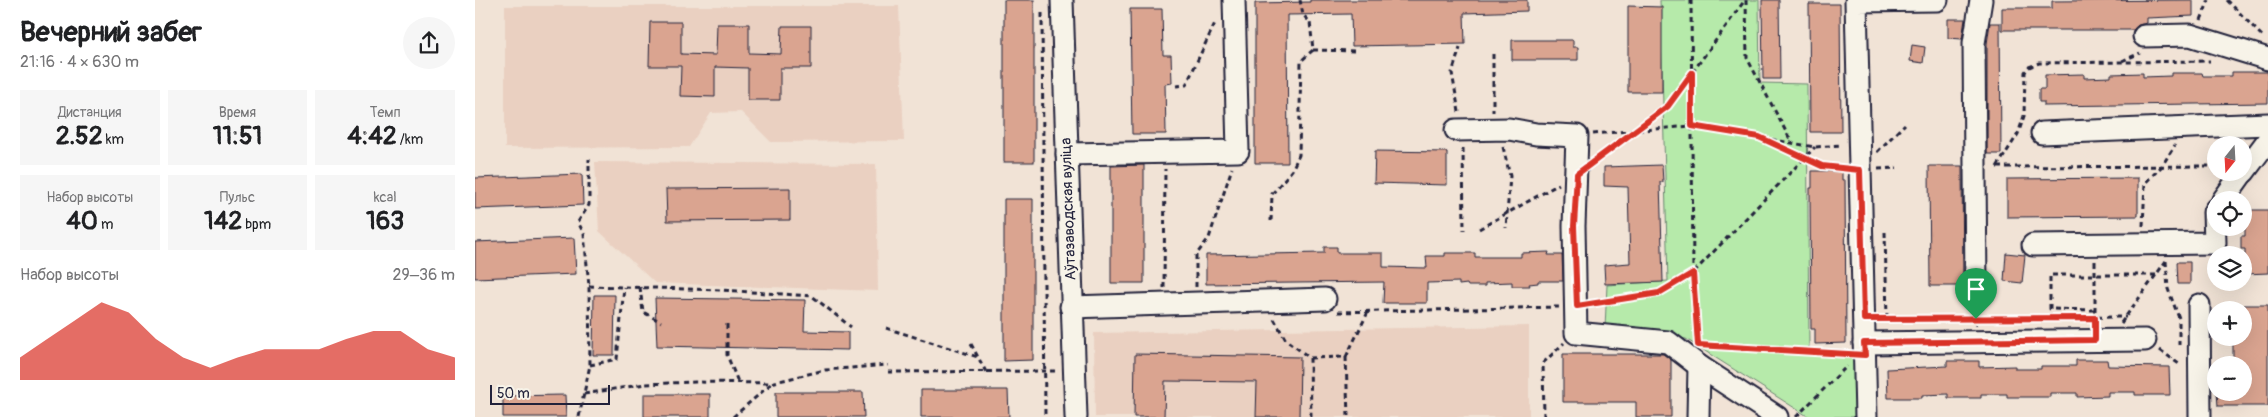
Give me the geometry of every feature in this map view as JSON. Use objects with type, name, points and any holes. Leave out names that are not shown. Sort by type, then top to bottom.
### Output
[{"type":"street","name":"Аўтазаводская вуліца","points":[[1062,0],[1076,417]]},
{"type":"street","points":[[1067,154],[1238,151],[1234,0]]},
{"type":"street","points":[[1866,417],[1862,351],[1864,319],[1857,1],[1937,0]]},
{"type":"street","points":[[1976,291],[1973,43],[1981,0]]},
{"type":"street","points":[[2144,36],[2190,35],[2268,59]]},
{"type":"street","points":[[2042,133],[2268,124]]},
{"type":"street","points":[[1456,130],[1509,129],[1536,134],[1577,136],[1574,226],[1576,332],[1668,342],[1699,366],[1777,417]]},
{"type":"street","points":[[2253,159],[2268,140]]},
{"type":"street","points":[[2033,245],[2215,243],[2215,236]]},
{"type":"street","points":[[1071,308],[1271,300],[1327,305]]},
{"type":"street","points":[[2199,305],[2200,417]]},
{"type":"street","points":[[1862,351],[1977,342],[2145,340]]},
{"type":"street","points":[[1698,417],[1699,366]]},
{"type":"path","points":[[1300,0],[1303,15],[1310,22],[1313,50]]},
{"type":"path","points":[[1691,0],[1693,273],[1698,345],[1862,351]]},
{"type":"path","points":[[1479,229],[1577,174],[1668,106],[1745,0]]},
{"type":"path","points":[[1745,0],[1747,58],[1793,143]]},
{"type":"path","points":[[2227,0],[2268,42]]},
{"type":"path","points":[[1042,10],[1045,417]]},
{"type":"path","points":[[1176,86],[1186,85],[1218,17]]},
{"type":"path","points":[[1271,221],[1271,194],[1292,170],[1299,154],[1301,61],[1313,50],[1357,51]]},
{"type":"path","points":[[1997,166],[2018,134],[2024,116],[2025,72],[2029,67],[2039,62],[2219,61]]},
{"type":"path","points":[[1860,170],[1905,124]]},
{"type":"path","points":[[1577,136],[1692,126],[1815,147],[1860,144]]},
{"type":"path","points":[[1759,137],[1822,166],[1860,170],[1897,168]]},
{"type":"path","points":[[1327,305],[1368,312],[1577,306],[1659,293],[1693,273],[1815,147]]},
{"type":"path","points":[[1196,303],[1196,255],[1209,238],[1238,151]]},
{"type":"path","points":[[1164,304],[1165,153]]},
{"type":"path","points":[[579,417],[590,365],[589,286],[584,234],[578,222],[589,205],[589,159]]},
{"type":"path","points":[[1975,166],[2207,166]]},
{"type":"path","points":[[2141,244],[2145,183],[2162,166]]},
{"type":"path","points":[[1885,232],[1887,319]]},
{"type":"path","points":[[2095,244],[2095,318],[2102,340],[2126,317],[2179,244]]},
{"type":"path","points":[[2166,261],[2168,290],[2179,318],[2180,373]]},
{"type":"path","points":[[2095,310],[2050,309],[2050,275],[2156,275]]},
{"type":"path","points":[[589,286],[812,296],[851,327]]},
{"type":"path","points":[[590,365],[617,359],[624,287]]},
{"type":"path","points":[[640,287],[643,312],[661,322]]},
{"type":"path","points":[[1976,291],[1977,342]]},
{"type":"path","points":[[1271,300],[1271,311],[1282,335],[1310,358],[1346,357]]},
{"type":"path","points":[[1348,417],[1346,357],[1368,312]]},
{"type":"path","points":[[1864,319],[2126,317]]},
{"type":"path","points":[[727,324],[727,354],[738,382]]},
{"type":"path","points":[[887,328],[978,357]]},
{"type":"path","points":[[1544,417],[1543,363],[1576,332]]},
{"type":"path","points":[[2145,340],[2179,364]]},
{"type":"path","points":[[971,344],[986,372]]},
{"type":"path","points":[[1797,417],[1862,351]]},
{"type":"path","points":[[1310,358],[1311,417]]},
{"type":"path","points":[[584,394],[645,384],[771,383],[825,370],[888,365]]},
{"type":"path","points":[[888,372],[1074,371]]},
{"type":"path","points":[[733,417],[771,383]]},
{"type":"shaded area","points":[[505,6],[899,6],[904,141],[771,142],[741,112],[711,113],[689,147],[505,148]]},
{"type":"shaded area","points":[[595,162],[876,164],[878,291],[655,283],[599,231]]},
{"type":"shaded area","points":[[1529,326],[1529,417],[1095,417],[1094,333]]},
{"type":"green space","points":[[1660,0],[1759,0],[1760,83],[1807,84],[1809,350],[1856,352],[1856,417],[1809,417],[1686,339],[1605,328],[1607,285],[1668,281]]},
{"type":"building","points":[[1004,0],[1034,0],[1034,162],[1004,162]]},
{"type":"building","points":[[1310,0],[1527,0],[1527,11],[1464,13],[1465,44],[1352,46],[1351,14],[1287,15],[1288,163],[1255,163],[1255,3],[1310,2]]},
{"type":"building","points":[[1762,0],[1779,0],[1780,79],[1763,79]]},
{"type":"building","points":[[2193,0],[2193,16],[2147,18],[2147,23],[2138,25],[2133,30],[2002,30],[2002,8],[2052,8],[2052,1]]},
{"type":"building","points":[[1809,4],[1840,4],[1841,132],[1810,132]]},
{"type":"building","points":[[1628,6],[1662,7],[1662,92],[1628,92]]},
{"type":"building","points":[[1130,9],[1162,9],[1163,55],[1171,55],[1172,83],[1165,84],[1166,134],[1132,134]]},
{"type":"building","points":[[1948,19],[1965,19],[1962,39],[1948,38]]},
{"type":"building","points":[[650,22],[681,22],[681,54],[716,55],[717,24],[749,24],[749,53],[781,54],[782,26],[811,26],[811,68],[780,68],[780,100],[748,100],[748,68],[715,67],[715,97],[680,96],[681,66],[649,66]]},
{"type":"building","points":[[1990,23],[2000,23],[2001,154],[1987,154],[1987,44]]},
{"type":"building","points":[[1512,40],[1573,40],[1573,47],[1578,47],[1578,60],[1512,60]]},
{"type":"building","points":[[1912,45],[1925,47],[1923,63],[1910,61]]},
{"type":"building","points":[[2232,72],[2268,72],[2268,103],[2044,106],[2044,102],[2039,102],[2039,89],[2045,89],[2045,75],[2084,74],[2084,78],[2111,77],[2111,74],[2143,73],[2143,77],[2171,76],[2171,73],[2202,73],[2203,76],[2232,76]]},
{"type":"building","points":[[1375,151],[1447,152],[1447,185],[1374,183]]},
{"type":"building","points":[[1144,165],[1144,283],[1111,283],[1111,166]]},
{"type":"building","points":[[1662,165],[1663,182],[1660,182],[1663,282],[1605,284],[1604,265],[1630,263],[1628,187],[1604,186],[1604,167]]},
{"type":"building","points":[[1929,166],[1962,166],[1963,286],[1930,286]]},
{"type":"building","points":[[1812,171],[1842,171],[1842,180],[1845,180],[1846,343],[1815,344],[1815,329],[1811,329],[1810,188],[1812,188]]},
{"type":"building","points":[[582,174],[583,205],[475,209],[475,178]]},
{"type":"building","points":[[2138,178],[2138,216],[2007,217],[2007,179]]},
{"type":"building","points":[[790,188],[790,220],[667,221],[666,189]]},
{"type":"building","points":[[1004,199],[1033,199],[1033,360],[1004,361]]},
{"type":"building","points":[[2252,210],[2268,210],[2268,273],[2252,274],[2252,246],[2241,246],[2241,236],[2252,236]]},
{"type":"building","points":[[574,238],[576,274],[475,278],[475,242]]},
{"type":"building","points":[[1324,247],[1337,247],[1337,253],[1383,253],[1383,267],[1427,268],[1426,256],[1445,256],[1445,253],[1475,253],[1475,257],[1521,257],[1521,253],[1549,252],[1548,255],[1562,255],[1563,281],[1538,281],[1538,283],[1529,284],[1530,286],[1512,286],[1512,282],[1485,283],[1485,286],[1459,285],[1459,282],[1427,283],[1427,303],[1383,303],[1384,282],[1206,284],[1206,255],[1324,253]]},
{"type":"building","points":[[2006,253],[2025,255],[2022,283],[2004,281]]},
{"type":"building","points":[[2177,262],[2190,262],[2190,284],[2178,284]]},
{"type":"building","points":[[594,295],[615,295],[614,355],[593,355]]},
{"type":"building","points":[[655,298],[805,300],[804,331],[848,332],[848,350],[657,346]]},
{"type":"building","points":[[2252,305],[2268,305],[2268,406],[2218,406],[2218,401],[2252,401],[2252,356],[2233,356],[2233,346],[2252,346]]},
{"type":"building","points":[[1135,354],[1300,357],[1299,417],[1256,417],[1257,382],[1165,381],[1164,417],[1134,417]]},
{"type":"building","points":[[1563,354],[1663,354],[1671,360],[1671,417],[1636,417],[1636,402],[1563,402]]},
{"type":"building","points":[[2076,360],[2107,360],[2108,366],[2169,367],[2170,395],[2135,395],[2135,392],[2108,392],[2108,396],[2077,397],[2077,393],[2050,393],[2050,397],[2007,397],[2007,394],[1981,394],[1981,398],[1948,398],[1948,394],[1922,395],[1922,398],[1888,398],[1887,369],[1947,366],[1947,361],[1979,361],[1979,367],[2015,366],[2015,369],[2041,369],[2041,366],[2076,366]]},
{"type":"building","points":[[921,390],[1008,390],[1009,417],[921,417]]},
{"type":"building","points":[[776,392],[863,392],[864,417],[776,417]]},
{"type":"building","points":[[644,394],[710,394],[710,417],[644,417]]},
{"type":"building","points":[[565,395],[566,417],[503,417],[503,396]]},
{"type":"route","points":[[1692,73],[1692,126],[1759,137],[1822,166],[1860,170],[1864,319],[1976,319],[2095,318],[2095,340],[1864,343],[1865,355],[1698,345],[1693,273],[1659,293],[1577,306],[1574,226],[1577,174],[1668,106],[1692,73]]}]
